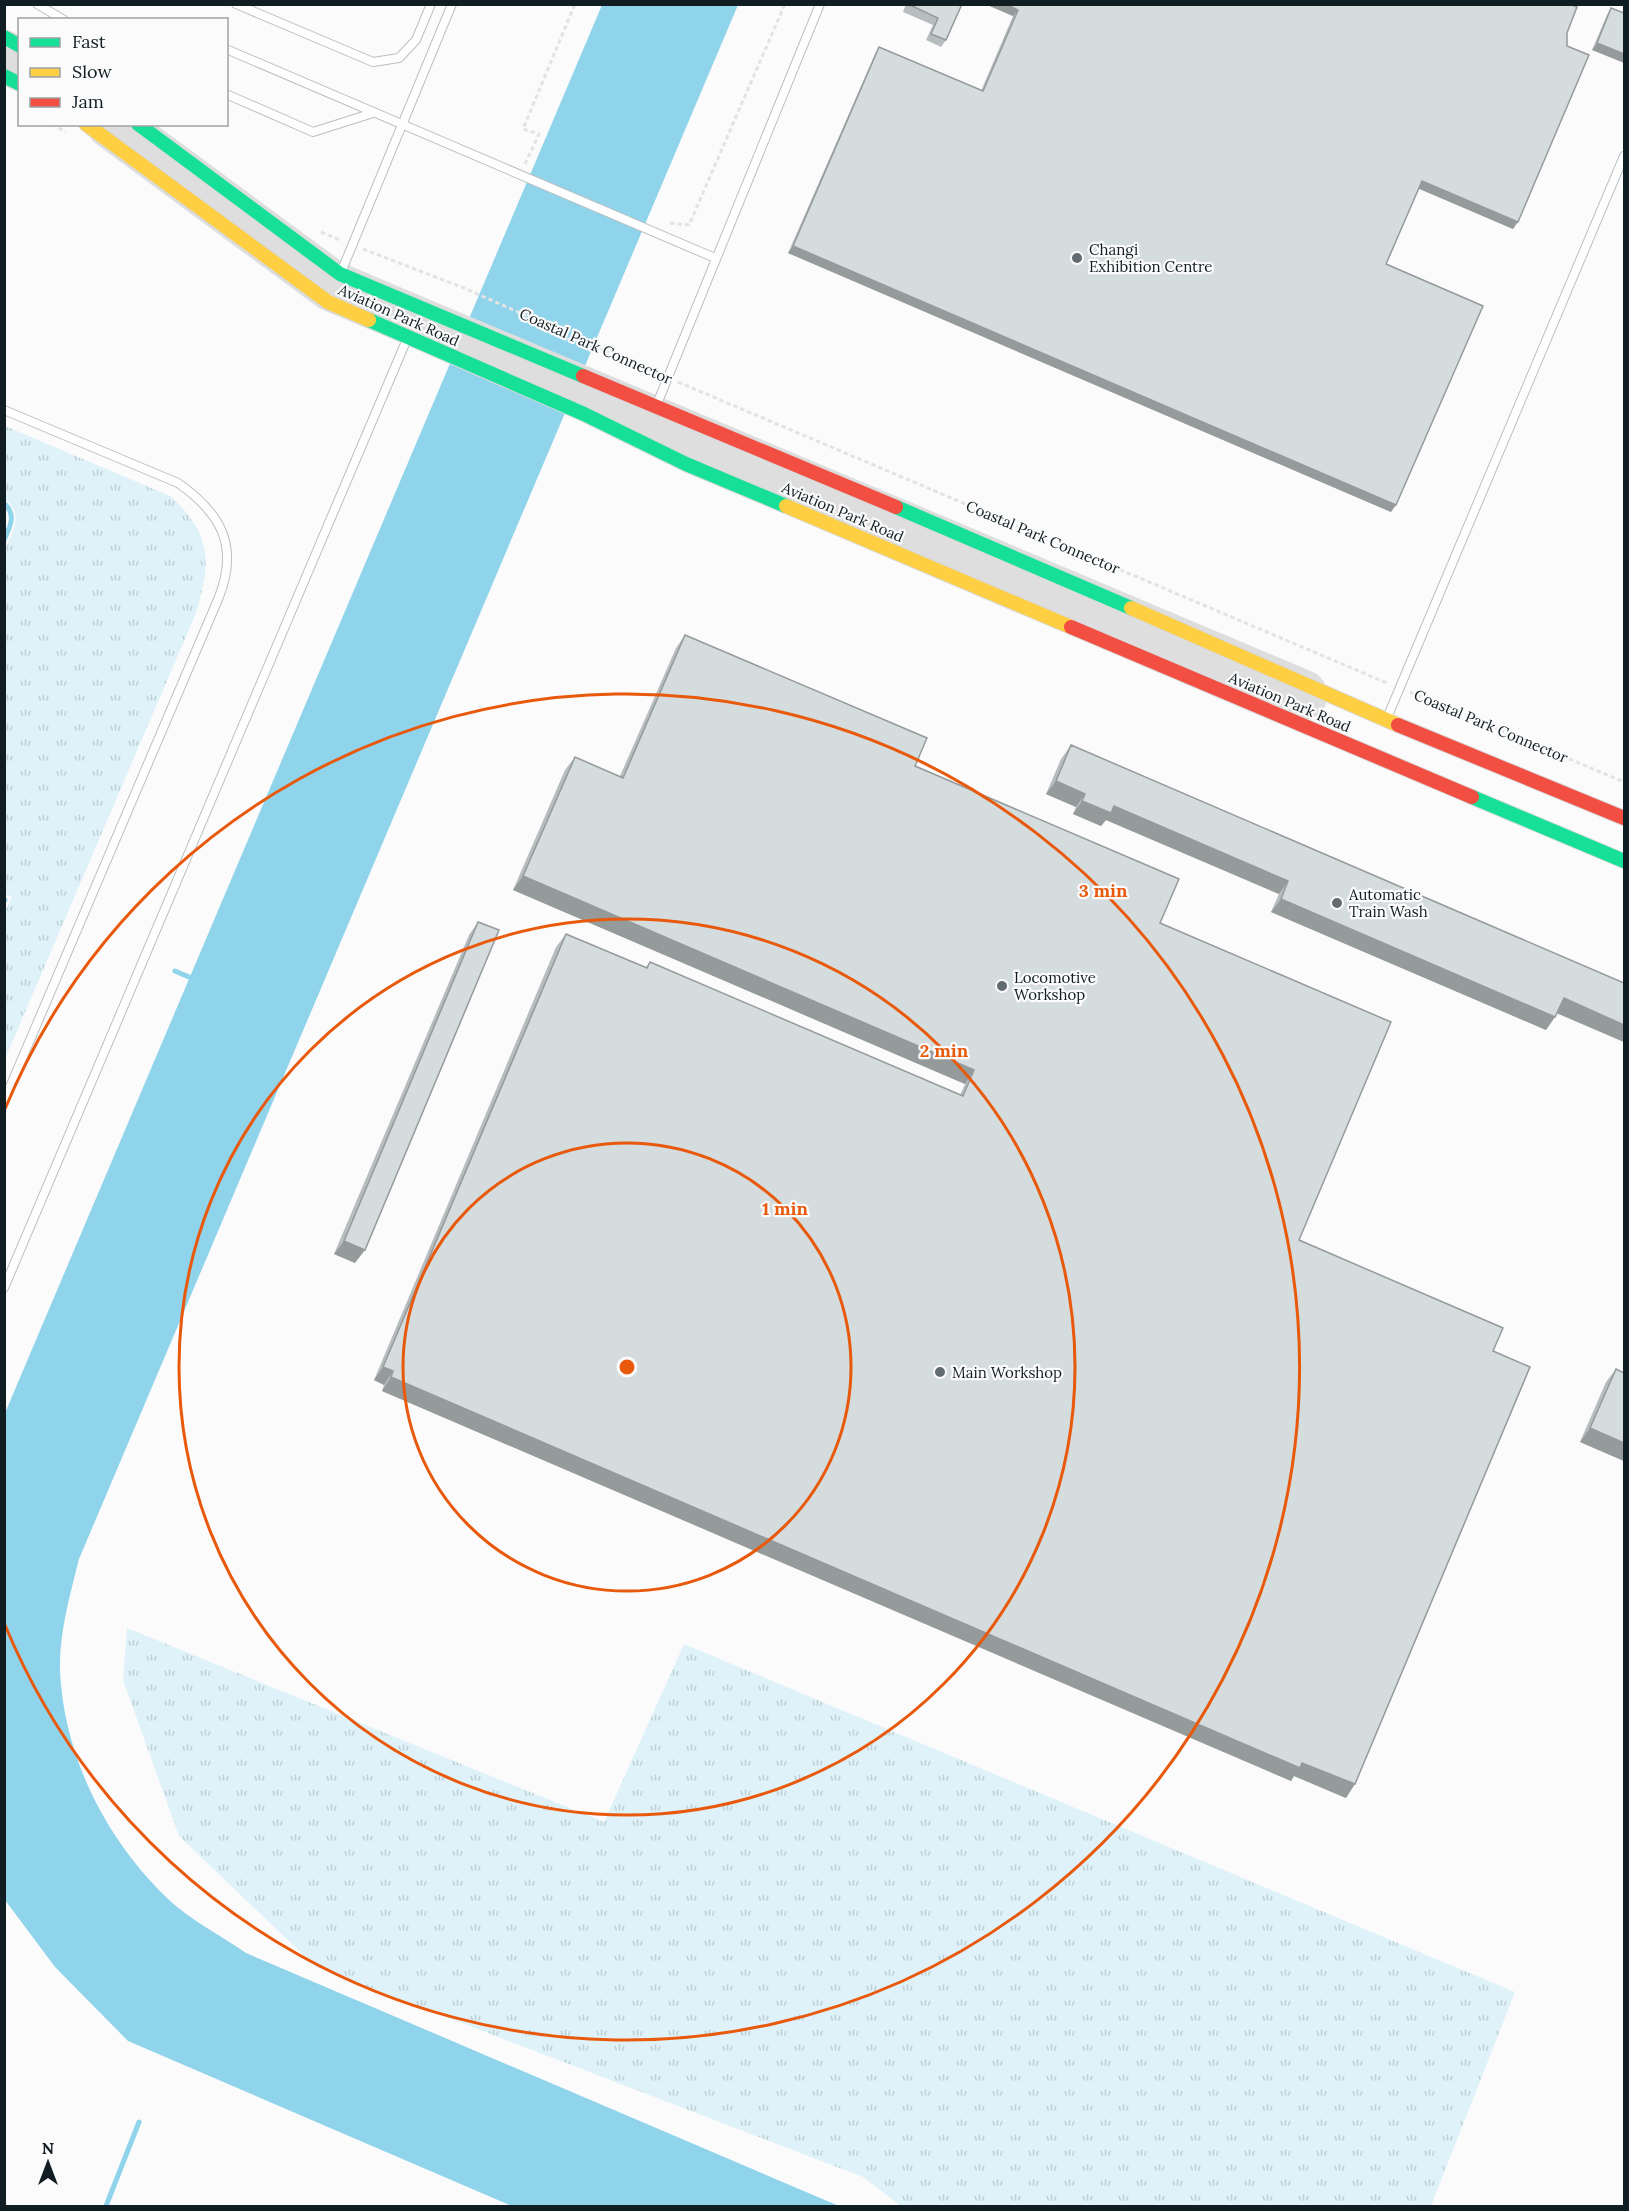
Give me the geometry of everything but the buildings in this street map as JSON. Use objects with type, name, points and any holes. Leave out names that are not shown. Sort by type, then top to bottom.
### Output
[{"type":"main road","points":[[4,37],[18,45]]},
{"type":"main road","points":[[4,76],[18,83]]},
{"type":"main road","name":"Aviation Park Road","points":[[89,126],[328,302],[584,414],[686,464],[1624,861]]},
{"type":"main road","name":"Aviation Park Road","points":[[141,126],[340,274],[1017,558],[1386,720],[1624,818]]},
{"type":"lane","points":[[37,4],[61,18]]},
{"type":"lane","points":[[236,4],[373,62],[399,58],[416,40],[431,4]]},
{"type":"lane","points":[[340,274],[452,4]]},
{"type":"lane","points":[[655,408],[820,4]]},
{"type":"lane","points":[[228,50],[715,258]]},
{"type":"lane","points":[[228,95],[313,132],[373,113]]},
{"type":"lane","points":[[1386,720],[1624,156]]},
{"type":"lane","points":[[4,1288],[408,338]]},
{"type":"lane","points":[[4,410],[178,483],[198,497],[213,514],[223,534],[228,555],[226,578],[219,597],[4,1101]]},
{"type":"path","points":[[532,167],[525,165],[539,134],[524,129],[575,4]]},
{"type":"path","points":[[659,221],[689,225],[784,4]]},
{"type":"path","name":"Coastal Park Connector","points":[[312,228],[464,288],[667,378],[1624,782]]},
{"type":"green space","points":[[5,426],[170,496],[194,523],[204,549],[206,563],[196,613],[5,1059],[4,907],[7,908],[12,897],[4,894],[4,551],[13,530],[15,517],[11,505],[5,499]]},
{"type":"green space","points":[[127,1628],[604,1822],[684,1644],[1515,1992],[1431,2206],[901,2206],[863,2177],[316,1967],[179,1836],[123,1680]]},
{"type":"water","points":[[602,5],[738,5],[79,1559],[61,1643],[60,1671],[63,1703],[80,1765],[107,1823],[145,1875],[176,1906],[205,1927],[246,1953],[839,2206],[512,2206],[128,2041],[55,1967],[5,1900],[5,1413]]},
{"type":"waterway","points":[[4,503],[11,517],[4,540]]},
{"type":"waterway","points":[[175,971],[196,980]]},
{"type":"waterway","points":[[106,2206],[139,2122]]},
{"type":"taxiway","points":[[4,56],[18,64]]},
{"type":"taxiway","points":[[115,126],[332,286],[1302,695]]},
{"type":"traffic: fast","points":[[4,37],[18,45]]},
{"type":"traffic: fast","points":[[4,76],[18,83]]},
{"type":"traffic: fast","points":[[141,126],[340,274],[583,376]]},
{"type":"traffic: fast","points":[[369,320],[584,414],[686,464],[786,506]]},
{"type":"traffic: fast","points":[[896,507],[1131,608]]},
{"type":"traffic: fast","points":[[1472,797],[1624,861]]},
{"type":"traffic: slow","points":[[89,126],[328,302],[369,320]]},
{"type":"traffic: slow","points":[[786,506],[1071,627]]},
{"type":"traffic: slow","points":[[1131,608],[1398,725]]},
{"type":"traffic: jam","points":[[583,376],[896,507]]},
{"type":"traffic: jam","points":[[1071,627],[1472,797]]},
{"type":"traffic: jam","points":[[1398,725],[1624,818]]},
{"type":"place","name":"Changi Exhibition Centre","points":[[1077,258]]},
{"type":"place","name":"Automatic Train Wash","points":[[1337,903]]},
{"type":"place","name":"Locomotive Workshop","points":[[1002,986]]},
{"type":"place","name":"Main Workshop","points":[[940,1372]]}]
